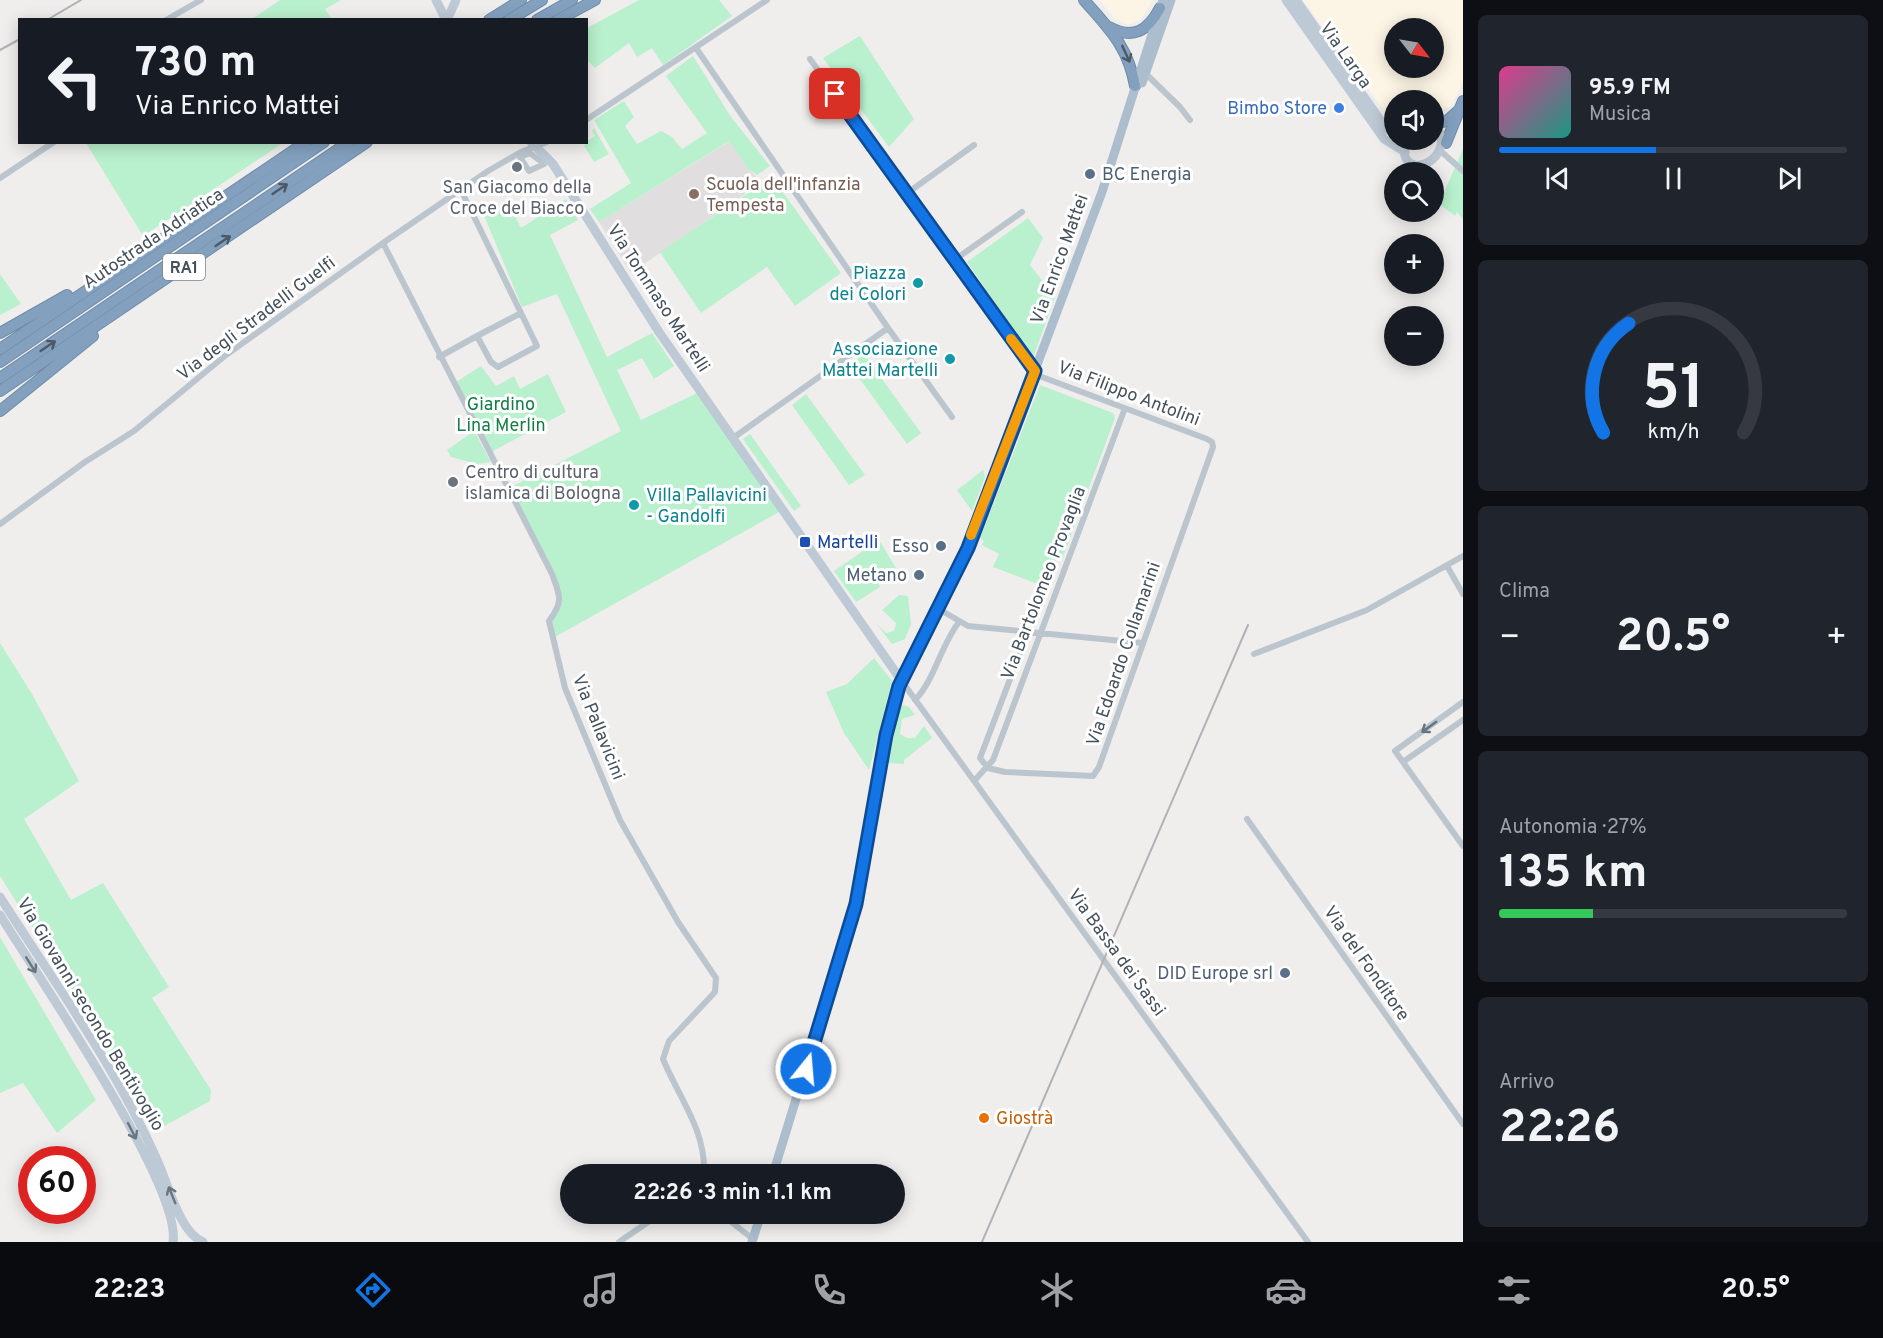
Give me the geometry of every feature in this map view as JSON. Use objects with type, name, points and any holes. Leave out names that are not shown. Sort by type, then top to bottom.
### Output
[{"type":"highway","points":[[492,18],[521,0]]},
{"type":"highway","points":[[512,18],[542,0]]},
{"type":"highway","points":[[540,18],[572,0]]},
{"type":"highway","points":[[562,18],[595,0]]},
{"type":"highway","points":[[1084,0],[1127,53],[1135,86]]},
{"type":"highway","points":[[1108,27],[1125,34],[1137,34],[1148,27],[1162,4]]},
{"type":"highway","points":[[1444,121],[1461,105]]},
{"type":"highway","points":[[1445,148],[1461,105]]},
{"type":"highway","name":"RA1","points":[[0,348],[303,144]]},
{"type":"highway","name":"Autostrada Adriatica","points":[[0,362],[321,144]]},
{"type":"highway","name":"Autostrada Adriatica","points":[[0,378],[346,144]]},
{"type":"highway","name":"RA1","points":[[0,391],[364,144]]},
{"type":"highway","points":[[0,333],[71,293],[90,288]]},
{"type":"highway","points":[[0,411],[128,311],[141,296]]},
{"type":"main road","points":[[446,18],[438,0],[456,0],[448,18]]},
{"type":"main road","name":"Via Enrico Mattei","points":[[776,1164],[856,904],[886,735],[901,680],[965,554],[1172,0]]},
{"type":"main road","name":"Via Larga","points":[[1286,0],[1384,139],[1405,152],[1413,162],[1422,166],[1434,164],[1445,148]]},
{"type":"main road","name":"Via Larga","points":[[1296,0],[1384,125]]},
{"type":"main road","name":"Via Enrico Mattei","points":[[1113,158],[1162,4]]},
{"type":"main road","points":[[1444,140],[1445,148]]},
{"type":"main road","name":"Via Tommaso Martelli","points":[[533,145],[553,164],[659,332],[901,680]]},
{"type":"main road","name":"Via Giovanni secondo Bentivoglio","points":[[0,897],[123,1093],[150,1144],[183,1223],[195,1239],[203,1242]]},
{"type":"main road","name":"Via Giovanni secondo Bentivoglio","points":[[0,915],[129,1124],[171,1218],[173,1242]]},
{"type":"main road","points":[[753,1241],[758,1224]]},
{"type":"street","points":[[170,18],[201,0]]},
{"type":"street","points":[[588,119],[767,0]]},
{"type":"street","points":[[696,48],[888,328],[952,417]]},
{"type":"street","name":"Via Enrico Mattei","points":[[810,59],[1034,372]]},
{"type":"street","points":[[1145,74],[1180,107],[1190,120]]},
{"type":"street","points":[[0,178],[51,144]]},
{"type":"street","name":"Via degli Stradelli Guelfi","points":[[0,524],[85,462],[134,431],[226,355],[383,243],[533,145]]},
{"type":"street","points":[[906,194],[974,145]]},
{"type":"street","points":[[1445,148],[1463,171]]},
{"type":"street","points":[[461,190],[537,346],[498,367],[491,362],[477,336]]},
{"type":"street","points":[[953,261],[1022,212]]},
{"type":"street","name":"Via Pallavicini","points":[[383,243],[439,357],[552,574],[560,596],[559,608],[549,621],[564,688],[621,820],[678,922],[716,978],[715,992],[669,1041],[663,1059],[695,1124],[704,1164]]},
{"type":"street","points":[[439,357],[521,313]]},
{"type":"street","points":[[734,438],[888,328]]},
{"type":"street","name":"Via Filippo Antolini","points":[[1034,372],[1212,442]]},
{"type":"street","name":"Via Bartolomeo Provaglia","points":[[974,781],[988,768],[1125,408]]},
{"type":"street","name":"Via Edoardo Collamarini","points":[[988,768],[1014,773],[1093,776],[1099,767],[1212,450],[1212,442]]},
{"type":"street","points":[[1254,654],[1367,610],[1463,556]]},
{"type":"street","points":[[1447,566],[1463,594]]},
{"type":"street","points":[[937,608],[968,626],[1143,643]]},
{"type":"street","points":[[915,700],[922,693],[945,643],[959,622]]},
{"type":"street","name":"Via Bartolomeo Provaglia","points":[[988,768],[981,758],[1028,632]]},
{"type":"street","name":"Via Bassa dei Sassi","points":[[901,680],[1308,1242]]},
{"type":"street","points":[[1463,714],[1460,704],[1395,751],[1463,846]]},
{"type":"street","points":[[1403,762],[1463,720]]},
{"type":"street","name":"Via del Fonditore","points":[[1248,819],[1463,1124]]},
{"type":"street","points":[[620,1242],[646,1224]]},
{"type":"street","points":[[733,1224],[753,1241]]},
{"type":"shaded area","points":[[1099,0],[1153,0],[1141,19],[1128,25],[1114,18]]},
{"type":"shaded area","points":[[1303,0],[1463,0],[1463,82],[1451,106],[1444,108],[1444,90],[1384,90],[1384,110]]},
{"type":"shaded area","name":"Scuola dell'infanzia Tempesta","points":[[730,141],[748,169],[762,182],[631,273],[599,222]]},
{"type":"green space","points":[[280,0],[341,0],[325,9],[331,18],[253,18]]},
{"type":"green space","points":[[639,0],[719,0],[732,16],[663,65],[652,48],[637,57],[629,43],[595,68],[588,61],[588,27]]},
{"type":"green space","points":[[860,36],[914,119],[889,147],[823,58]]},
{"type":"green space","points":[[693,56],[731,117],[770,166],[757,175],[748,169],[729,141],[599,222],[590,209],[631,183],[594,120],[624,101],[634,117],[625,126],[637,144],[661,131],[672,137],[682,149],[707,133],[666,76]]},
{"type":"green space","points":[[594,128],[609,154],[594,162],[584,146],[595,136],[592,131]]},
{"type":"green space","points":[[87,144],[281,144],[143,236]]},
{"type":"green space","points":[[1463,149],[1463,219],[1457,212],[1455,216],[1444,208],[1444,193]]},
{"type":"green space","points":[[772,177],[841,273],[795,306],[767,267],[701,313],[660,252]]},
{"type":"green space","points":[[566,199],[578,220],[550,235],[607,357],[652,333],[674,366],[654,379],[642,358],[617,370],[641,420],[697,393],[781,511],[553,638],[549,621],[559,596],[540,552],[507,492],[511,487],[621,431],[557,294],[522,307],[483,213],[507,201],[521,228]]},
{"type":"green space","points":[[1028,218],[1043,238],[1030,265],[1055,297],[1033,358],[967,262]]},
{"type":"green space","points":[[0,274],[21,304],[0,315]]},
{"type":"green space","points":[[864,354],[921,433],[907,444],[849,364]]},
{"type":"green space","name":"Giardino Lina Merlin","points":[[481,366],[496,386],[514,376],[520,389],[548,374],[566,412],[489,453],[453,384]]},
{"type":"green space","points":[[1040,385],[1113,413],[1115,418],[1062,560],[1056,559],[1046,587],[993,567],[999,554],[982,545],[984,541],[980,538]]},
{"type":"green space","points":[[806,394],[865,475],[849,485],[792,405]]},
{"type":"green space","points":[[474,431],[491,462],[477,464],[451,457],[447,450]]},
{"type":"green space","points":[[750,434],[801,506],[794,511],[743,439]]},
{"type":"green space","points":[[983,470],[985,477],[972,511],[957,490]]},
{"type":"green space","points":[[879,540],[896,568],[878,582],[880,587],[856,602],[834,571]]},
{"type":"green space","points":[[899,595],[908,596],[911,624],[905,639],[892,644],[876,623],[886,633],[894,631],[896,623],[882,610]]},
{"type":"green space","points":[[0,643],[32,694],[79,781],[24,819],[71,900],[103,883],[169,987],[152,998],[211,1090],[210,1101],[155,1131],[90,1019],[0,876]]},
{"type":"green space","points":[[874,658],[892,681],[869,770],[844,733],[826,692],[847,684]]},
{"type":"green space","points":[[903,705],[909,707],[915,715],[902,719],[900,734],[907,738],[915,738],[924,726],[932,738],[904,760],[904,764],[888,763],[899,709]]},
{"type":"green space","points":[[0,937],[96,1100],[57,1133],[23,1083],[0,1093]]},
{"type":"railway","points":[[50,18],[81,0]]},
{"type":"railway","points":[[0,50],[18,40]]},
{"type":"railway","points":[[982,1242],[1248,625]]},
{"type":"slow traffic","points":[[971,535],[1035,371],[1011,339]]},
{"type":"place","name":"Bimbo Store","points":[[1339,108]]},
{"type":"place","name":"San Giacomo della Croce del Biacco","points":[[517,167]]},
{"type":"place","name":"BC Energia","points":[[1090,174]]},
{"type":"place","name":"Scuola dell'infanzia Tempesta","points":[[694,194]]},
{"type":"place","name":"Piazza dei Colori","points":[[918,283]]},
{"type":"place","name":"Associazione Mattei Martelli","points":[[950,359]]},
{"type":"place","name":"Centro di cultura islamica di Bologna","points":[[453,482]]},
{"type":"place","name":"Villa Pallavicini - Gandolfi","points":[[634,505]]},
{"type":"place","name":"Martelli","points":[[805,542]]},
{"type":"place","name":"Esso","points":[[941,546]]},
{"type":"place","name":"Metano","points":[[919,575]]},
{"type":"place","name":"DID Europe srl","points":[[1285,973]]},
{"type":"place","name":"Giostrà","points":[[984,1118]]},
{"type":"route","points":[[806,1069],[856,904],[886,735],[899,686],[968,548],[1035,371],[953,261],[835,94]]}]
